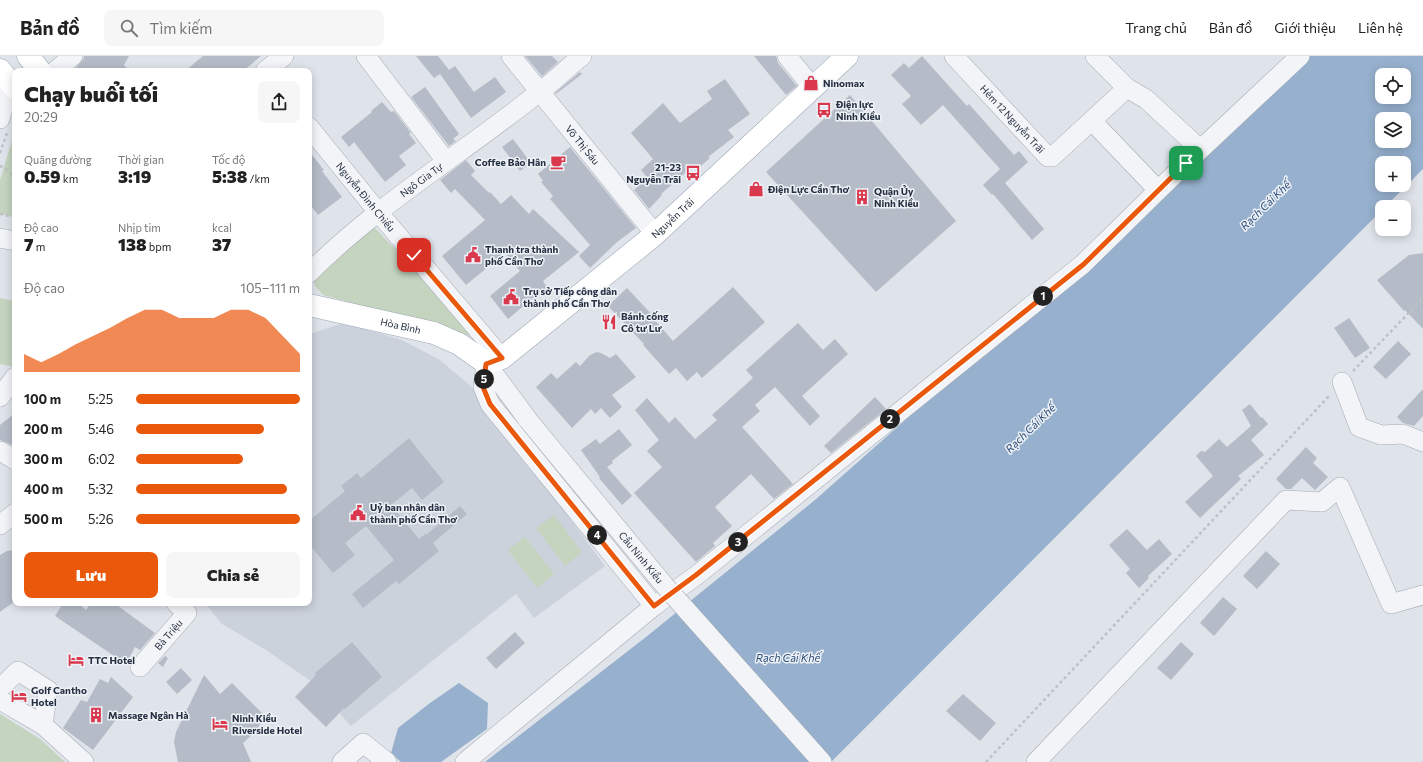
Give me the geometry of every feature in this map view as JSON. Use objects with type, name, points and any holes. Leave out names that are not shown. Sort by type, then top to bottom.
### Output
[{"type":"main road","points":[[28,56],[38,68]]},
{"type":"main road","name":"Nguyễn Trãi","points":[[494,361],[655,234],[847,56]]},
{"type":"main road","name":"Hòa Bình","points":[[312,306],[434,333],[494,361]]},
{"type":"street","points":[[59,68],[73,56]]},
{"type":"street","points":[[269,68],[284,56]]},
{"type":"street","points":[[366,56],[446,161]]},
{"type":"street","name":"Võ Thị Sáu","points":[[511,56],[655,234]]},
{"type":"street","name":"Ngô Gia Tự","points":[[312,270],[331,251],[378,212],[540,92],[582,56]]},
{"type":"street","points":[[787,56],[813,88]]},
{"type":"street","name":"Hẻm 12 Nguyễn Trãi","points":[[954,56],[1048,157],[1052,157],[1127,88]]},
{"type":"street","points":[[1094,56],[1127,88],[1146,99],[1200,149]]},
{"type":"street","points":[[465,762],[654,606],[703,570],[1084,264],[1200,149],[1300,56]]},
{"type":"street","points":[[0,119],[9,81]]},
{"type":"street","points":[[1092,121],[1158,190]]},
{"type":"street","name":"Nguyễn Đình Chiểu","points":[[312,131],[378,212],[494,361]]},
{"type":"street","points":[[0,238],[12,240]]},
{"type":"street","points":[[494,361],[483,387],[490,404],[654,606]]},
{"type":"street","name":"Cầu Ninh Kiều","points":[[494,361],[528,420],[665,586],[822,762]]},
{"type":"street","points":[[0,397],[12,381]]},
{"type":"street","points":[[1342,382],[1359,427],[1381,435],[1403,434],[1423,442]]},
{"type":"street","points":[[0,451],[12,458]]},
{"type":"street","points":[[1036,762],[1286,500],[1322,502],[1340,487],[1391,604],[1423,595]]},
{"type":"street","points":[[0,525],[12,515]]},
{"type":"street","name":"Bà Triệu","points":[[140,667],[187,613],[179,606]]},
{"type":"street","points":[[0,688],[18,671],[48,690],[43,725]]},
{"type":"street","points":[[0,700],[43,725],[84,762]]},
{"type":"street","points":[[342,762],[363,743],[387,762]]},
{"type":"path","points":[[0,166],[4,167],[12,175]]},
{"type":"path","points":[[0,214],[12,216]]},
{"type":"path","points":[[986,762],[1342,382],[1423,298]]},
{"type":"shaded area","points":[[344,323],[402,340],[440,360],[473,388],[605,566],[534,618],[516,594],[351,726],[309,680],[266,650],[222,624],[207,606],[312,606],[312,333]]},
{"type":"green space","points":[[12,141],[12,216],[0,214],[0,180]]},
{"type":"green space","points":[[369,228],[376,229],[481,339],[323,295],[315,286],[312,277]]},
{"type":"green space","points":[[0,298],[12,300],[12,366],[0,364]]},
{"type":"green space","points":[[554,515],[582,552],[565,566],[536,528]]},
{"type":"green space","points":[[525,537],[554,574],[537,588],[508,550]]},
{"type":"green space","points":[[0,714],[40,739],[65,762],[0,762]]},
{"type":"water","name":"Rạch Cái Khế","points":[[1310,56],[1423,56],[1423,169],[1411,181],[1411,156],[1375,156],[1375,192],[1400,192],[1392,200],[1375,200],[1375,217],[831,762],[485,762],[646,637],[815,500],[1209,151]]},
{"type":"water","points":[[459,683],[488,703],[487,729],[441,762],[401,762],[391,753],[398,728]]},
{"type":"building","points":[[84,56],[129,56],[124,65],[126,68],[76,68],[83,60]]},
{"type":"building","points":[[203,56],[261,56],[247,68],[189,68]]},
{"type":"building","points":[[416,56],[438,56],[449,70],[455,66],[474,92],[495,77],[506,92],[471,118],[440,74],[434,78]]},
{"type":"building","points":[[525,56],[552,56],[558,62],[542,76]]},
{"type":"building","points":[[754,56],[776,56],[778,63],[797,86],[786,95]]},
{"type":"building","points":[[922,56],[967,106],[969,104],[1014,155],[1019,151],[1028,162],[1005,183],[1044,229],[1032,240],[993,194],[992,195],[983,185],[1000,169],[943,105],[921,125],[902,104],[911,96],[891,75],[904,63],[909,68]]},
{"type":"building","points":[[580,72],[582,74],[556,94],[555,93]]},
{"type":"building","points":[[725,79],[750,114],[728,130],[734,137],[708,157],[710,158],[696,170],[693,166],[661,194],[662,195],[649,209],[634,190],[647,177],[641,170],[653,159],[631,133],[663,103],[680,123],[712,99],[707,91]]},
{"type":"building","points":[[425,87],[459,134],[453,139],[456,141],[449,146],[411,97]]},
{"type":"building","name":"Quận Ủy Ninh Kiều","points":[[850,95],[956,221],[876,292],[766,172]]},
{"type":"building","points":[[382,102],[391,112],[394,111],[411,133],[409,134],[416,143],[399,156],[406,165],[385,182],[354,142],[349,147],[341,137]]},
{"type":"building","points":[[513,139],[531,163],[520,171],[502,147]]},
{"type":"building","points":[[570,147],[636,228],[617,242],[590,268],[579,256],[590,245],[550,199],[553,196],[541,182],[543,181],[538,174]]},
{"type":"building","points":[[312,155],[324,170],[322,171],[342,197],[318,215],[312,207]]},
{"type":"building","points":[[466,160],[475,171],[471,175],[501,204],[511,195],[529,214],[533,209],[579,252],[543,281],[548,289],[539,296],[538,294],[508,319],[490,296],[520,271],[505,253],[466,285],[442,256],[485,220],[455,189],[451,193],[440,180]]},
{"type":"building","points":[[1423,253],[1423,329],[1405,310],[1404,311],[1377,280],[1409,255]]},
{"type":"building","points":[[733,287],[765,322],[702,378],[697,372],[687,381],[676,368],[669,374],[643,345],[644,344],[608,306],[627,288],[654,317],[653,318],[673,341]]},
{"type":"building","points":[[1349,318],[1370,348],[1355,358],[1334,328]]},
{"type":"building","points":[[798,323],[823,350],[835,339],[848,354],[802,396],[820,416],[810,426],[775,387],[755,405],[760,411],[742,427],[793,484],[774,499],[751,474],[715,507],[732,526],[713,543],[715,546],[696,562],[634,493],[662,467],[647,451],[659,440],[635,410],[647,398],[669,423],[675,417],[695,439],[717,420],[712,415],[753,378],[746,370]]},
{"type":"building","points":[[1398,341],[1411,354],[1386,379],[1373,367]]},
{"type":"building","points":[[597,352],[610,358],[616,354],[636,377],[612,395],[622,407],[610,418],[601,408],[595,414],[591,409],[572,428],[536,387],[551,373],[557,379],[576,362],[580,366],[590,355]]},
{"type":"building","points":[[1423,389],[1423,416],[1414,426],[1403,423],[1397,417]]},
{"type":"building","points":[[875,397],[886,409],[831,453],[824,446]]},
{"type":"building","points":[[1250,404],[1268,424],[1251,440],[1264,455],[1238,476],[1241,479],[1200,518],[1185,502],[1213,476],[1196,456],[1201,451],[1205,452],[1219,439],[1227,447],[1251,426],[1242,410]]},
{"type":"building","points":[[12,415],[12,445],[0,440],[0,425]]},
{"type":"building","points":[[619,429],[632,445],[612,461],[613,463],[607,467],[632,496],[622,505],[599,478],[600,477],[581,450],[596,439],[600,444]]},
{"type":"building","name":"Uỷ ban nhân dân thành phố Cần Thơ","points":[[409,438],[444,482],[422,500],[412,488],[391,505],[419,539],[425,534],[426,535],[460,506],[467,514],[433,543],[439,551],[399,584],[396,581],[363,608],[352,594],[394,560],[366,526],[345,543],[355,555],[333,573],[312,548],[312,518],[345,491],[341,486],[357,473],[361,478]]},
{"type":"building","points":[[1306,447],[1317,458],[1313,463],[1328,477],[1315,490],[1302,478],[1291,489],[1286,489],[1276,479]]},
{"type":"building","points":[[1127,529],[1147,550],[1159,539],[1172,554],[1148,576],[1149,578],[1139,588],[1126,573],[1130,569],[1109,545]]},
{"type":"building","points":[[12,550],[12,603],[0,612],[0,555],[7,551]]},
{"type":"building","points":[[1266,551],[1280,564],[1257,589],[1243,576]]},
{"type":"building","points":[[1223,597],[1237,609],[1214,636],[1200,623]]},
{"type":"building","points":[[61,606],[81,606],[86,610],[89,606],[118,606],[155,633],[140,650],[135,647],[126,664],[55,616]]},
{"type":"building","points":[[515,632],[525,643],[496,669],[486,658]]},
{"type":"building","points":[[352,642],[382,677],[345,709],[344,708],[326,727],[295,697],[316,675],[315,673]]},
{"type":"building","points":[[1181,642],[1194,654],[1171,680],[1157,668]]},
{"type":"building","points":[[165,656],[168,658],[163,667],[158,663]]},
{"type":"building","points":[[181,668],[192,680],[177,694],[166,682]]},
{"type":"building","name":"Ninh Kiều Riverside Hotel","points":[[204,675],[220,694],[232,683],[265,716],[256,731],[243,743],[251,762],[178,762],[174,742],[176,732]]},
{"type":"building","name":"Massage Ngân Hà","points":[[111,677],[133,697],[93,750],[63,728],[81,700],[87,702],[100,679],[108,683]]},
{"type":"building","points":[[963,694],[996,723],[980,741],[946,711]]},
{"type":"place","name":"Ninomax","points":[[811,83]]},
{"type":"place","name":"Điện lực Ninh Kiều","points":[[824,110]]},
{"type":"place","name":"Coffee Bảo Hân","points":[[558,162]]},
{"type":"place","name":"21-23 Nguyễn Trãi","points":[[693,173]]},
{"type":"place","name":"Điện Lực Cần Thơ","points":[[756,189]]},
{"type":"place","name":"Quận Ủy Ninh Kiều","points":[[862,197]]},
{"type":"place","name":"Thanh tra thành phố Cần Thơ","points":[[473,255]]},
{"type":"place","name":"Trụ sở Tiếp công dân thành phố Cần Thơ","points":[[511,297]]},
{"type":"place","name":"Bánh cống Cô tư Lư","points":[[609,322]]},
{"type":"place","name":"Uỷ ban nhân dân thành phố Cần Thơ","points":[[358,513]]},
{"type":"place","name":"TTC Hotel","points":[[76,660]]},
{"type":"place","name":"Golf Cantho Hotel","points":[[19,696]]},
{"type":"place","name":"Massage Ngân Hà","points":[[96,715]]},
{"type":"place","name":"Ninh Kiều Riverside Hotel","points":[[220,724]]},
{"type":"route","points":[[414,255],[502,358],[486,364],[483,387],[490,404],[654,606],[696,575],[1084,264],[1186,163]]}]
